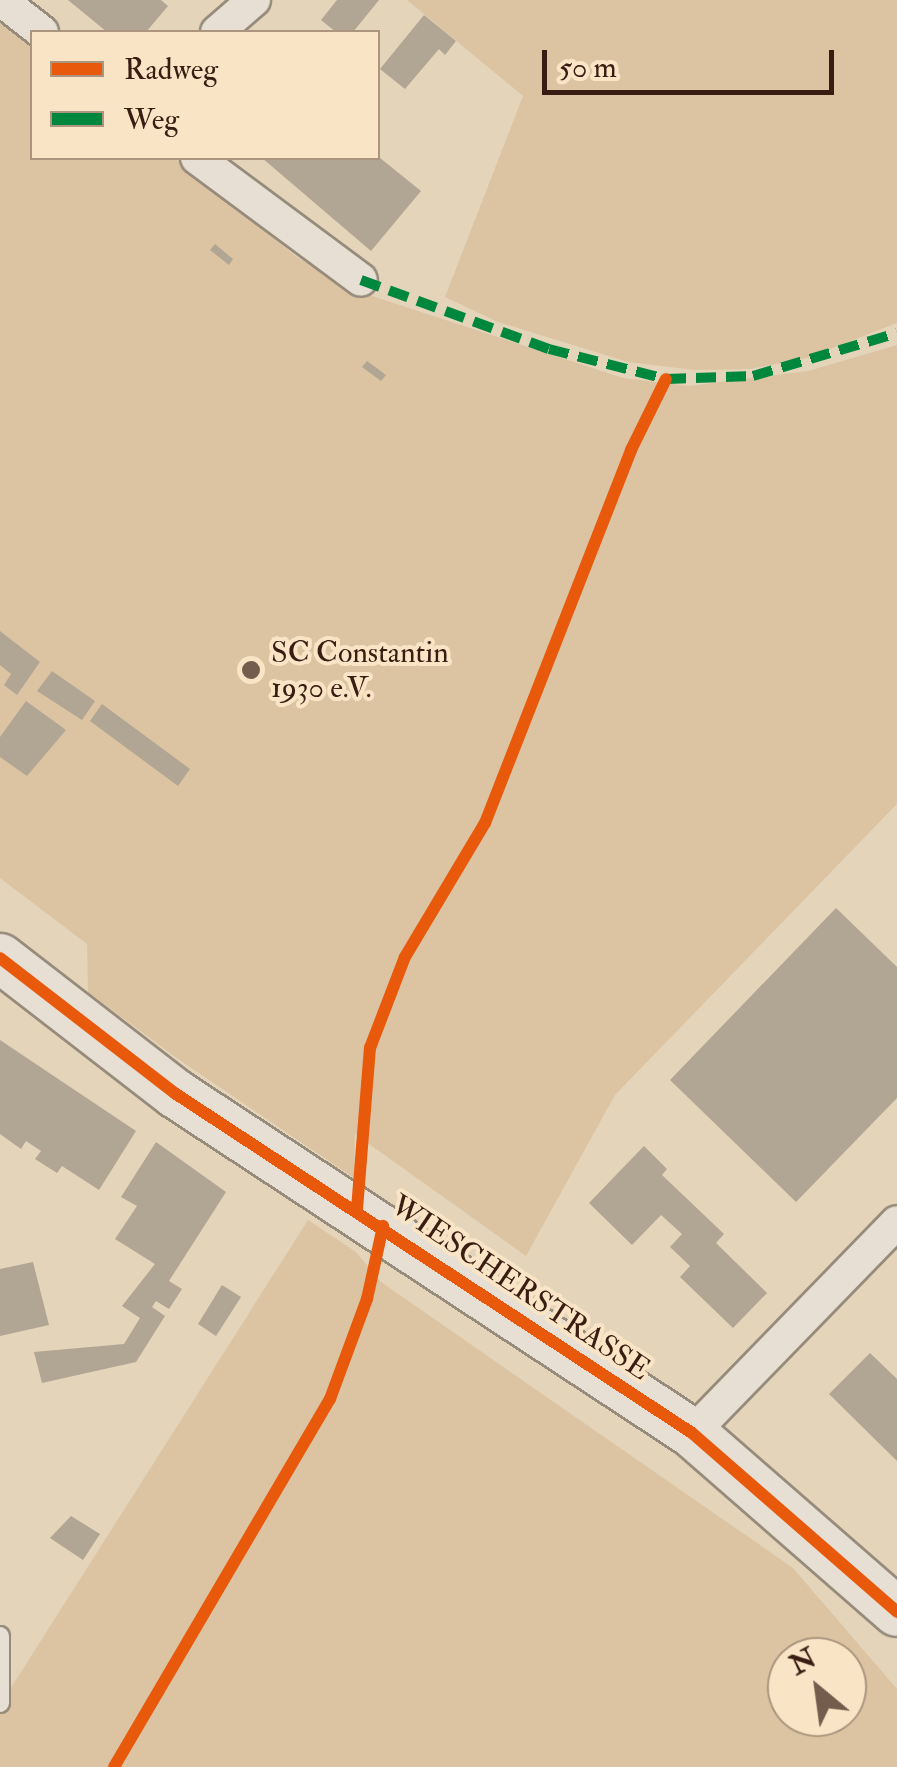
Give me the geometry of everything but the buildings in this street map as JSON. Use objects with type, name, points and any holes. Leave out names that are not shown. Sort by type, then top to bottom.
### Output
[{"type":"main road","name":"WIESCHERSTRASSE","points":[[0,958],[176,1094],[692,1433],[897,1612]]},
{"type":"street","points":[[1,0],[39,30]]},
{"type":"street","points":[[219,30],[254,0]]},
{"type":"street","points":[[200,160],[362,280]]},
{"type":"street","points":[[692,1433],[892,1235]]},
{"type":"lane","points":[[0,1636],[0,1702]]},
{"type":"shaded area","points":[[407,0],[897,0],[897,323],[807,358],[750,369],[694,370],[628,362],[498,322],[445,297],[523,96]]},
{"type":"shaded area","points":[[0,13],[30,38],[30,160],[176,160],[298,258],[369,295],[623,378],[689,386],[808,371],[897,345],[897,804],[615,1095],[526,1256],[355,1134],[354,1178],[178,1059],[88,992],[87,944],[0,878]]},
{"type":"shaded area","points":[[308,1220],[356,1252],[381,1282],[793,1568],[852,1637],[767,1637],[767,1737],[867,1737],[867,1654],[897,1689],[897,1767],[0,1767],[0,1693],[7,1694]]},
{"type":"marked path","points":[[361,280],[549,349],[666,379],[753,376],[897,333]]},
{"type":"cycle path","points":[[357,1209],[370,1048],[405,957],[485,823],[631,450],[666,379]]},
{"type":"cycle path","points":[[0,958],[176,1094],[692,1433],[897,1612]]},
{"type":"cycle path","points":[[114,1767],[330,1399],[367,1299],[383,1226]]},
{"type":"place","name":"SC Constantin 1930 e.V.","points":[[251,670]]}]
